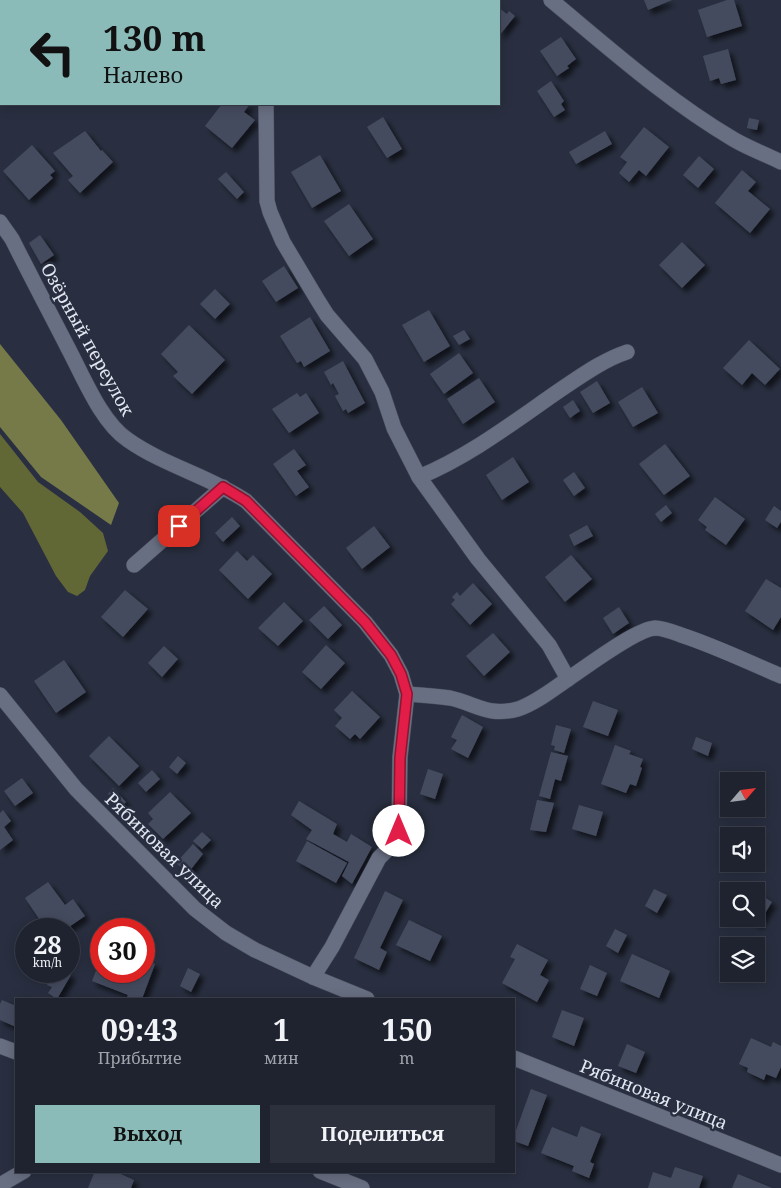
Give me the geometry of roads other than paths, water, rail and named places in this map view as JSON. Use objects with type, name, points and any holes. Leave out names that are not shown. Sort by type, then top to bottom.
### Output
[{"type":"street","points":[[551,0],[620,58],[681,105],[735,140],[781,162]]},
{"type":"street","points":[[266,105],[267,201],[283,242],[327,315],[365,359],[382,392],[394,428],[419,477],[478,559],[549,645],[568,679]]},
{"type":"street","name":"Озёрный переулок","points":[[0,222],[12,239],[91,391],[117,431],[126,439],[162,461],[223,487],[246,501],[365,622],[391,655],[401,674],[407,694],[400,758],[399,831],[394,844],[379,858],[332,947],[313,977]]},
{"type":"street","points":[[419,477],[468,452],[578,378],[610,359],[627,352]]},
{"type":"street","points":[[134,565],[223,487]]},
{"type":"street","points":[[407,694],[452,699],[483,710],[504,711],[517,709],[533,702],[628,640],[655,628],[688,637],[781,676]]},
{"type":"street","name":"Рябиновая улица","points":[[0,695],[76,789],[195,909],[226,933],[254,950],[366,998]]},
{"type":"street","points":[[0,1046],[15,1052]]},
{"type":"street","name":"Рябиновая улица","points":[[515,1058],[781,1165]]},
{"type":"street","points":[[0,1185],[21,1173]]},
{"type":"street","points":[[325,1173],[362,1188]]}]
